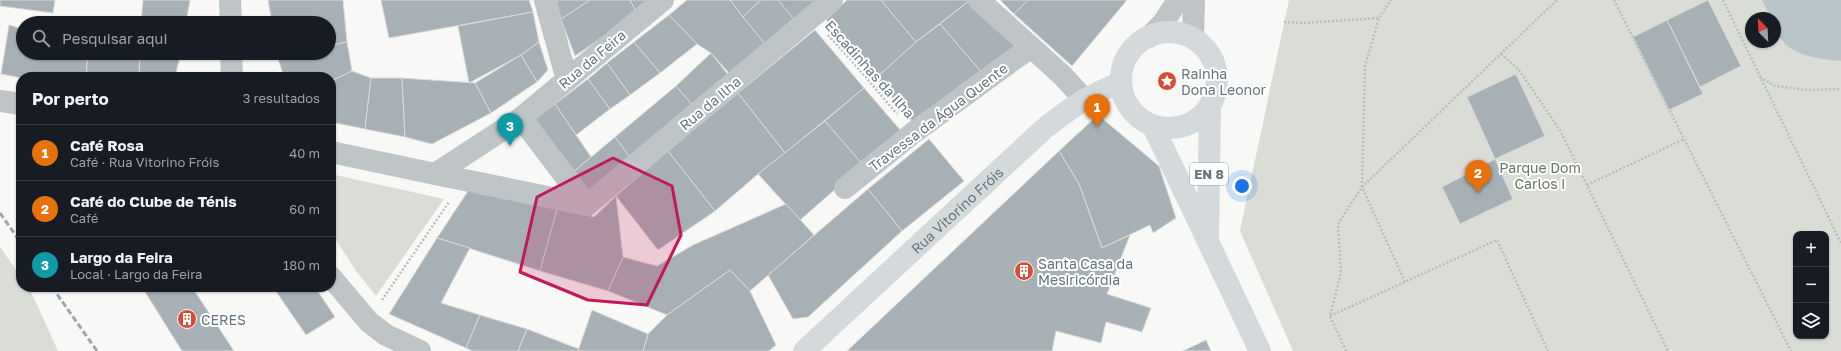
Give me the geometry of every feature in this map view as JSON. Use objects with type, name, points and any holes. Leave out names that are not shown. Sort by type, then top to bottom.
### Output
[{"type":"main road","name":"EN 8","points":[[1163,33],[1178,33],[1193,38],[1207,51],[1216,68],[1216,94],[1210,106],[1199,118],[1185,126],[1169,128],[1153,126],[1136,116],[1125,101],[1120,83],[1122,69],[1128,55],[1141,41],[1163,33]]},
{"type":"main road","name":"Rua Vitorino Fróis","points":[[804,351],[1040,133],[1084,99],[1101,89],[1120,83]]},
{"type":"main road","name":"EN 8","points":[[1208,243],[1210,106]]},
{"type":"main road","name":"EN 8","points":[[1153,126],[1260,351]]},
{"type":"street","points":[[230,0],[231,16]]},
{"type":"street","points":[[545,0],[567,80]]},
{"type":"street","name":"Rua da Feira","points":[[435,174],[522,118],[663,0]]},
{"type":"street","name":"Rua da Ilha","points":[[587,205],[832,0]]},
{"type":"street","points":[[979,0],[1063,76],[1084,99]]},
{"type":"street","points":[[1149,37],[1163,22],[1178,0]]},
{"type":"street","points":[[1193,38],[1194,0]]},
{"type":"street","name":"Travessa da Água Quente","points":[[845,188],[913,133],[1031,47]]},
{"type":"street","points":[[231,60],[232,72]]},
{"type":"street","points":[[0,101],[16,103]]},
{"type":"street","points":[[522,118],[587,205]]},
{"type":"street","points":[[336,153],[587,205]]},
{"type":"street","points":[[336,283],[369,322],[386,335],[420,351]]},
{"type":"path","points":[[1391,0],[1379,18],[1365,66],[1362,187],[1405,282]]},
{"type":"path","points":[[1346,351],[1330,316],[1341,273],[1338,224],[1362,187],[1557,0]]},
{"type":"path","points":[[1614,0],[1791,351]]},
{"type":"path","points":[[1723,0],[1841,243]]},
{"type":"path","points":[[1284,22],[1304,23],[1379,18]]},
{"type":"path","name":"Escadinhas da Ilha","points":[[811,19],[851,60],[913,133]]},
{"type":"path","points":[[1501,54],[1519,70],[1561,132],[1668,351]]},
{"type":"path","points":[[1760,77],[1775,86],[1808,90],[1841,89]]},
{"type":"path","points":[[1587,185],[1684,139]]},
{"type":"path","points":[[380,303],[464,180]]},
{"type":"path","points":[[1330,316],[1497,240],[1548,351]]},
{"type":"highlighted area","points":[[613,158],[672,186],[681,235],[647,305],[588,300],[520,272],[537,197]]},
{"type":"green space","name":"Parque Dom Carlos I","points":[[1289,0],[1841,0],[1841,351],[1293,351],[1240,231]]},
{"type":"green space","points":[[336,175],[444,199],[376,296],[356,271],[336,240]]},
{"type":"green space","points":[[0,247],[16,270],[16,292],[31,292],[58,351],[0,351]]},
{"type":"shaded area","points":[[1762,0],[1841,0],[1841,61],[1808,56],[1788,46],[1781,39],[1781,12],[1768,12]]},
{"type":"building","points":[[0,0],[55,0],[53,13],[0,6]]},
{"type":"building","points":[[143,0],[190,0],[187,16],[142,16]]},
{"type":"building","points":[[268,0],[343,0],[347,42],[336,44],[336,16],[271,16]]},
{"type":"building","points":[[381,0],[529,0],[533,12],[389,38]]},
{"type":"building","points":[[556,0],[590,0],[561,19]]},
{"type":"building","points":[[590,0],[630,0],[637,13],[575,56],[561,19]]},
{"type":"building","points":[[630,0],[652,0],[637,13]]},
{"type":"building","points":[[687,0],[730,0],[765,44],[729,73],[711,53],[697,44],[669,15]]},
{"type":"building","points":[[730,0],[761,0],[743,17]]},
{"type":"building","points":[[761,0],[779,0],[796,22],[765,44],[743,17]]},
{"type":"building","points":[[778,0],[820,0],[796,22]]},
{"type":"building","points":[[847,0],[881,0],[916,42],[876,78],[826,20]]},
{"type":"building","points":[[881,0],[970,0],[916,42]]},
{"type":"building","points":[[970,0],[1020,47],[983,74],[940,24]]},
{"type":"building","points":[[1000,0],[1028,0],[1014,14]]},
{"type":"building","points":[[1028,0],[1127,0],[1072,66],[1014,14]]},
{"type":"building","points":[[1708,0],[1741,66],[1700,87],[1667,20]]},
{"type":"building","points":[[533,12],[539,42],[521,55],[469,83],[458,26]]},
{"type":"building","points":[[669,15],[697,44],[660,73],[634,42]]},
{"type":"building","points":[[1667,20],[1703,94],[1669,110],[1633,37]]},
{"type":"building","points":[[940,24],[983,74],[913,122],[876,78],[916,42]]},
{"type":"building","points":[[9,25],[16,27],[16,60],[87,60],[86,72],[16,72],[16,77],[1,74]]},
{"type":"building","points":[[815,30],[864,88],[785,153],[738,93]]},
{"type":"building","points":[[347,42],[352,71],[336,79],[336,72],[282,72],[278,60],[336,60],[336,44]]},
{"type":"building","points":[[539,42],[548,70],[537,82],[521,55]]},
{"type":"building","points":[[634,42],[660,73],[630,95],[607,63]]},
{"type":"building","points":[[711,53],[729,76],[694,107],[676,86]]},
{"type":"building","points":[[521,55],[537,82],[491,113],[475,83]]},
{"type":"building","points":[[87,60],[140,60],[139,72],[86,72]]},
{"type":"building","points":[[140,60],[179,60],[176,72],[139,72]]},
{"type":"building","points":[[607,63],[630,95],[610,109],[588,79]]},
{"type":"building","points":[[352,71],[371,78],[365,129],[336,123],[336,79]]},
{"type":"building","points":[[1516,74],[1545,136],[1495,159],[1467,97]]},
{"type":"building","points":[[371,78],[402,78],[405,137],[365,129]]},
{"type":"building","points":[[402,78],[475,83],[491,113],[432,144],[405,137]]},
{"type":"building","points":[[588,79],[610,109],[576,135],[555,104]]},
{"type":"building","points":[[676,86],[694,107],[633,161],[615,137]]},
{"type":"building","points":[[864,88],[902,132],[863,165],[825,121]]},
{"type":"building","points":[[738,93],[785,153],[715,211],[668,151]]},
{"type":"building","points":[[555,104],[591,157],[571,174],[532,120]]},
{"type":"building","points":[[1098,115],[1159,166],[1176,218],[1153,233],[1150,225],[1102,248],[1079,184],[1059,151]]},
{"type":"building","points":[[825,121],[863,165],[800,220],[758,174]]},
{"type":"building","points":[[615,137],[633,161],[587,197],[571,174]]},
{"type":"building","points":[[929,139],[964,181],[902,231],[868,189]]},
{"type":"building","points":[[668,151],[715,211],[658,250],[616,196]]},
{"type":"building","name":"Santa Casa da Mesiricórdia","points":[[1059,151],[1079,184],[1102,248],[1130,235],[1107,294],[1151,308],[1142,332],[1106,322],[1101,343],[1056,331],[1052,351],[847,351]]},
{"type":"building","points":[[1495,159],[1513,199],[1460,224],[1442,187]]},
{"type":"building","points":[[470,188],[558,206],[540,271],[437,238]]},
{"type":"building","points":[[868,189],[902,231],[808,317],[793,319],[768,275]]},
{"type":"building","points":[[616,196],[623,257],[608,291],[540,271],[558,206],[594,217]]},
{"type":"building","points":[[786,204],[814,235],[750,291],[730,270],[667,315],[608,291],[623,257],[657,266],[693,245]]},
{"type":"building","points":[[437,238],[470,248],[441,303],[480,315],[466,348],[389,314]]},
{"type":"building","points":[[730,270],[750,291],[776,345],[769,351],[643,351],[648,334],[667,315]]},
{"type":"building","name":"CERES","points":[[145,292],[195,292],[234,351],[182,351]]},
{"type":"building","name":"CERES","points":[[276,292],[318,292],[335,317],[306,335]]},
{"type":"building","points":[[592,310],[648,334],[643,351],[578,351]]},
{"type":"building","points":[[480,315],[527,329],[518,351],[473,351],[466,348]]},
{"type":"building","points":[[527,329],[579,349],[578,351],[518,351]]},
{"type":"building","points":[[1206,340],[1211,351],[1183,351]]},
{"type":"railway","points":[[0,213],[16,236]]},
{"type":"railway","points":[[56,292],[97,351]]},
{"type":"place","name":"Rainha Dona Leonor","points":[[1167,81]]},
{"type":"place","name":"Café Rosa","points":[[1097,127]]},
{"type":"place","name":"Largo da Feira","points":[[510,146]]},
{"type":"place","name":"Café do Clube de Ténis","points":[[1478,193]]},
{"type":"place","name":"Santa Casa da Mesiricórdia","points":[[1024,271]]},
{"type":"place","name":"CERES","points":[[187,319]]}]
